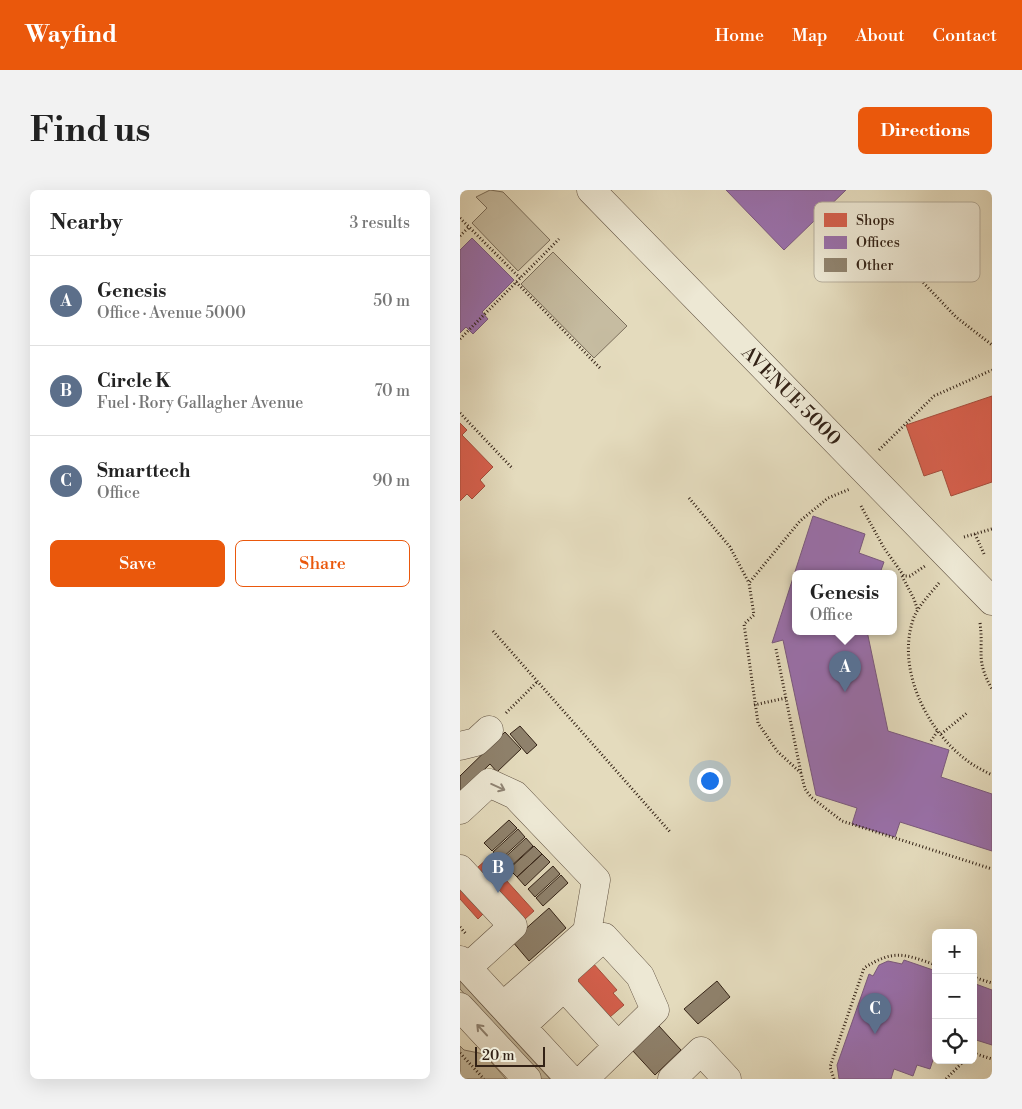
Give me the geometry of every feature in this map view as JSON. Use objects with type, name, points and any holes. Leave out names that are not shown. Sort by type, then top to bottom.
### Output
[{"type":"street","name":"AVENUE 5000","points":[[590,190],[984,609]]},
{"type":"street","points":[[460,746],[476,742],[489,730]]},
{"type":"street","points":[[460,810],[489,783],[515,795],[596,880],[587,932],[503,1006]]},
{"type":"street","points":[[460,869],[513,926],[464,964],[570,1079]]},
{"type":"street","points":[[584,1079],[656,1010],[640,976],[604,937],[564,973],[564,987],[618,1046]]},
{"type":"street","points":[[522,1026],[564,987]]},
{"type":"street","points":[[460,1007],[527,1079]]},
{"type":"street","points":[[672,1079],[701,1051],[727,1079]]},
{"type":"path","points":[[460,218],[520,278]]},
{"type":"path","points":[[460,236],[469,227]]},
{"type":"path","points":[[460,339],[559,239]]},
{"type":"path","points":[[516,282],[600,368]]},
{"type":"path","points":[[923,282],[956,317],[992,345]]},
{"type":"path","points":[[876,453],[934,396],[992,370]]},
{"type":"path","points":[[460,413],[513,469]]},
{"type":"path","points":[[749,583],[800,521],[828,498],[853,488]]},
{"type":"path","points":[[689,498],[730,547],[749,583],[754,615],[744,624],[758,723],[765,736],[777,751],[801,773]]},
{"type":"path","points":[[860,504],[899,571],[914,599],[918,611]]},
{"type":"path","points":[[958,539],[992,529]]},
{"type":"path","points":[[975,534],[986,558]]},
{"type":"path","points":[[920,558],[931,570]]},
{"type":"path","points":[[899,571],[904,576],[910,576],[926,565]]},
{"type":"path","points":[[936,575],[947,586]]},
{"type":"path","points":[[941,580],[918,611],[910,631],[910,663],[921,704],[938,730],[968,762],[992,775]]},
{"type":"path","points":[[984,609],[980,624],[980,660],[985,677],[992,689]]},
{"type":"path","points":[[493,631],[671,833]]},
{"type":"path","points":[[776,649],[801,773],[805,789],[811,797],[842,821],[992,868]]},
{"type":"path","points":[[489,730],[538,682]]},
{"type":"path","points":[[754,705],[786,698]]},
{"type":"path","points":[[941,734],[967,713]]},
{"type":"path","points":[[931,741],[938,730]]},
{"type":"path","points":[[834,1079],[830,1067],[864,968],[885,956],[896,954],[932,964]]},
{"type":"path","points":[[977,978],[992,983]]},
{"type":"path","points":[[460,1053],[484,1079]]},
{"type":"path","points":[[977,1053],[992,1058]]},
{"type":"path","points":[[946,1079],[961,1064]]},
{"type":"shaded area","points":[[490,190],[503,192],[550,240],[518,271],[472,223],[487,208],[476,197]]},
{"type":"shaded area","points":[[553,252],[627,326],[594,358],[521,284]]},
{"type":"shaded area","points":[[460,981],[550,1079],[540,1079],[460,989]]},
{"type":"shaded area","points":[[460,1046],[464,1050],[484,1054],[506,1079],[460,1079]]},
{"type":"building: Shops","points":[[992,396],[992,482],[951,496],[942,470],[924,476],[906,425]]},
{"type":"building: Shops","points":[[460,423],[467,430],[462,435],[493,467],[480,480],[485,486],[472,499],[467,494],[460,501]]},
{"type":"building: Shops","points":[[487,859],[534,911],[507,935],[486,911],[478,919],[460,899],[460,883]]},
{"type":"building: Shops","points":[[592,962],[617,990],[613,993],[624,1005],[610,1017],[574,978]]},
{"type":"building: Offices","points":[[726,190],[846,190],[834,202],[814,202],[814,221],[784,250]]},
{"type":"building: Offices","points":[[472,238],[514,280],[482,312],[488,319],[473,334],[466,327],[460,333],[460,250]]},
{"type":"building: Offices","points":[[813,516],[865,534],[859,553],[884,562],[881,570],[796,570]]},
{"type":"building: Offices","points":[[792,581],[792,635],[868,635],[888,731],[949,750],[941,777],[992,794],[992,851],[900,822],[895,837],[852,824],[857,808],[816,795],[783,640],[772,643]]},
{"type":"building: Offices","points":[[904,960],[932,970],[932,1063],[930,1069],[917,1065],[913,1076],[894,1069],[891,1079],[839,1079],[837,1065],[869,974],[873,976],[879,965],[888,961],[902,964]]},
{"type":"building: Offices","points":[[977,984],[992,990],[992,1045],[977,1040]]},
{"type":"building: Other","points":[[520,726],[537,745],[527,754],[510,734]]},
{"type":"building: Other","points":[[505,732],[521,749],[497,772],[490,764],[460,793],[460,776]]},
{"type":"building: Other","points":[[509,820],[517,828],[492,851],[484,843]]},
{"type":"building: Other","points":[[518,829],[525,837],[500,860],[493,852]]},
{"type":"building: Other","points":[[526,838],[533,846],[508,869],[501,861]]},
{"type":"building: Other","points":[[534,846],[542,854],[517,877],[509,869]]},
{"type":"building: Other","points":[[542,854],[550,862],[525,886],[517,877]]},
{"type":"building: Other","points":[[553,866],[560,874],[535,897],[528,889]]},
{"type":"building: Other","points":[[561,875],[568,883],[543,906],[536,898]]},
{"type":"building: Other","points":[[549,908],[566,928],[529,961],[512,941]]},
{"type":"building: Other","points":[[717,981],[730,997],[698,1024],[684,1009]]},
{"type":"building: Other","points":[[659,1026],[681,1050],[655,1075],[632,1050]]},
{"type":"place","name":"Genesis","points":[[845,692]]},
{"type":"place","name":"Circle K","points":[[498,893]]},
{"type":"place","name":"Smarttech","points":[[875,1034]]}]
